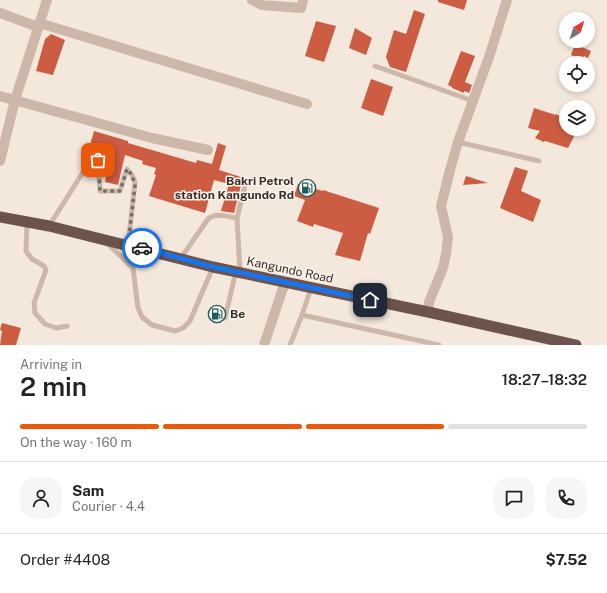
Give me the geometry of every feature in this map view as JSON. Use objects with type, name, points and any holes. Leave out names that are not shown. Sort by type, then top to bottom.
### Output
[{"type":"highway","name":"Kangundo Road","points":[[0,217],[49,226],[213,267],[428,312],[562,344],[576,345]]},
{"type":"street","points":[[0,162],[15,100],[47,0]]},
{"type":"street","points":[[252,0],[262,4],[301,8],[303,0]]},
{"type":"street","points":[[428,312],[429,302],[443,268],[446,254],[448,237],[442,206],[450,170],[458,142],[489,57],[507,0]]},
{"type":"street","points":[[0,13],[307,104]]},
{"type":"street","points":[[0,96],[152,138],[208,150]]},
{"type":"street","points":[[264,345],[285,282]]},
{"type":"lane","points":[[375,66],[473,101]]},
{"type":"lane","points":[[458,142],[539,161]]},
{"type":"lane","points":[[49,226],[87,166],[93,161],[98,160],[100,191],[120,191],[127,169],[135,182],[128,245]]},
{"type":"lane","points":[[225,318],[238,272],[237,218],[245,186]]},
{"type":"lane","points":[[181,258],[208,218],[216,214],[237,218]]},
{"type":"lane","points":[[27,222],[26,251],[32,259],[44,266],[46,270],[34,303],[35,313],[45,324],[56,328],[68,326]]},
{"type":"lane","points":[[104,239],[133,268],[138,308],[142,317],[152,325],[175,331],[183,328],[190,320],[213,267]]},
{"type":"lane","points":[[290,345],[311,288]]},
{"type":"lane","points":[[302,315],[438,345]]},
{"type":"building","points":[[438,0],[467,0],[464,10],[438,2]]},
{"type":"building","points":[[414,10],[425,14],[406,72],[390,67],[386,57],[394,30],[406,34]]},
{"type":"building","points":[[316,21],[336,26],[324,62],[305,56]]},
{"type":"building","points":[[355,28],[372,38],[366,55],[349,48]]},
{"type":"building","points":[[51,34],[65,40],[53,75],[36,71],[45,39]]},
{"type":"building","points":[[574,48],[584,48],[591,51],[589,56],[571,55]]},
{"type":"building","points":[[461,51],[475,56],[465,82],[472,85],[469,93],[464,91],[464,93],[448,85]]},
{"type":"building","points":[[371,79],[393,87],[383,116],[361,108]]},
{"type":"building","points":[[534,108],[559,116],[559,136],[574,136],[568,148],[545,141],[544,142],[535,138],[540,131],[528,128]]},
{"type":"building","points":[[94,131],[128,141],[128,143],[196,163],[197,160],[212,164],[218,143],[226,146],[219,170],[244,178],[234,213],[221,211],[229,184],[214,180],[205,213],[149,196],[156,175],[154,174],[156,168],[142,164],[143,161],[125,155],[118,185],[105,182],[112,152],[90,145]]},
{"type":"building","points":[[515,167],[528,171],[521,191],[541,200],[533,222],[500,208]]},
{"type":"building","points":[[466,176],[488,183],[463,185]]},
{"type":"building","points":[[298,184],[323,190],[379,208],[370,234],[368,233],[360,261],[335,255],[343,233],[314,224],[313,227],[297,221],[305,200],[294,196]]},
{"type":"building","points":[[2,323],[21,328],[16,345],[0,345],[2,331],[0,330]]},
{"type":"way so far","points":[[98,160],[100,191],[120,191],[127,169],[132,175],[135,186],[128,245],[142,248]]},
{"type":"place","name":"Bakri Petrol station Kangundo Rd","points":[[307,188]]},
{"type":"place","name":"Be","points":[[217,314]]},
{"type":"route","points":[[142,248],[213,267],[370,300]]}]
